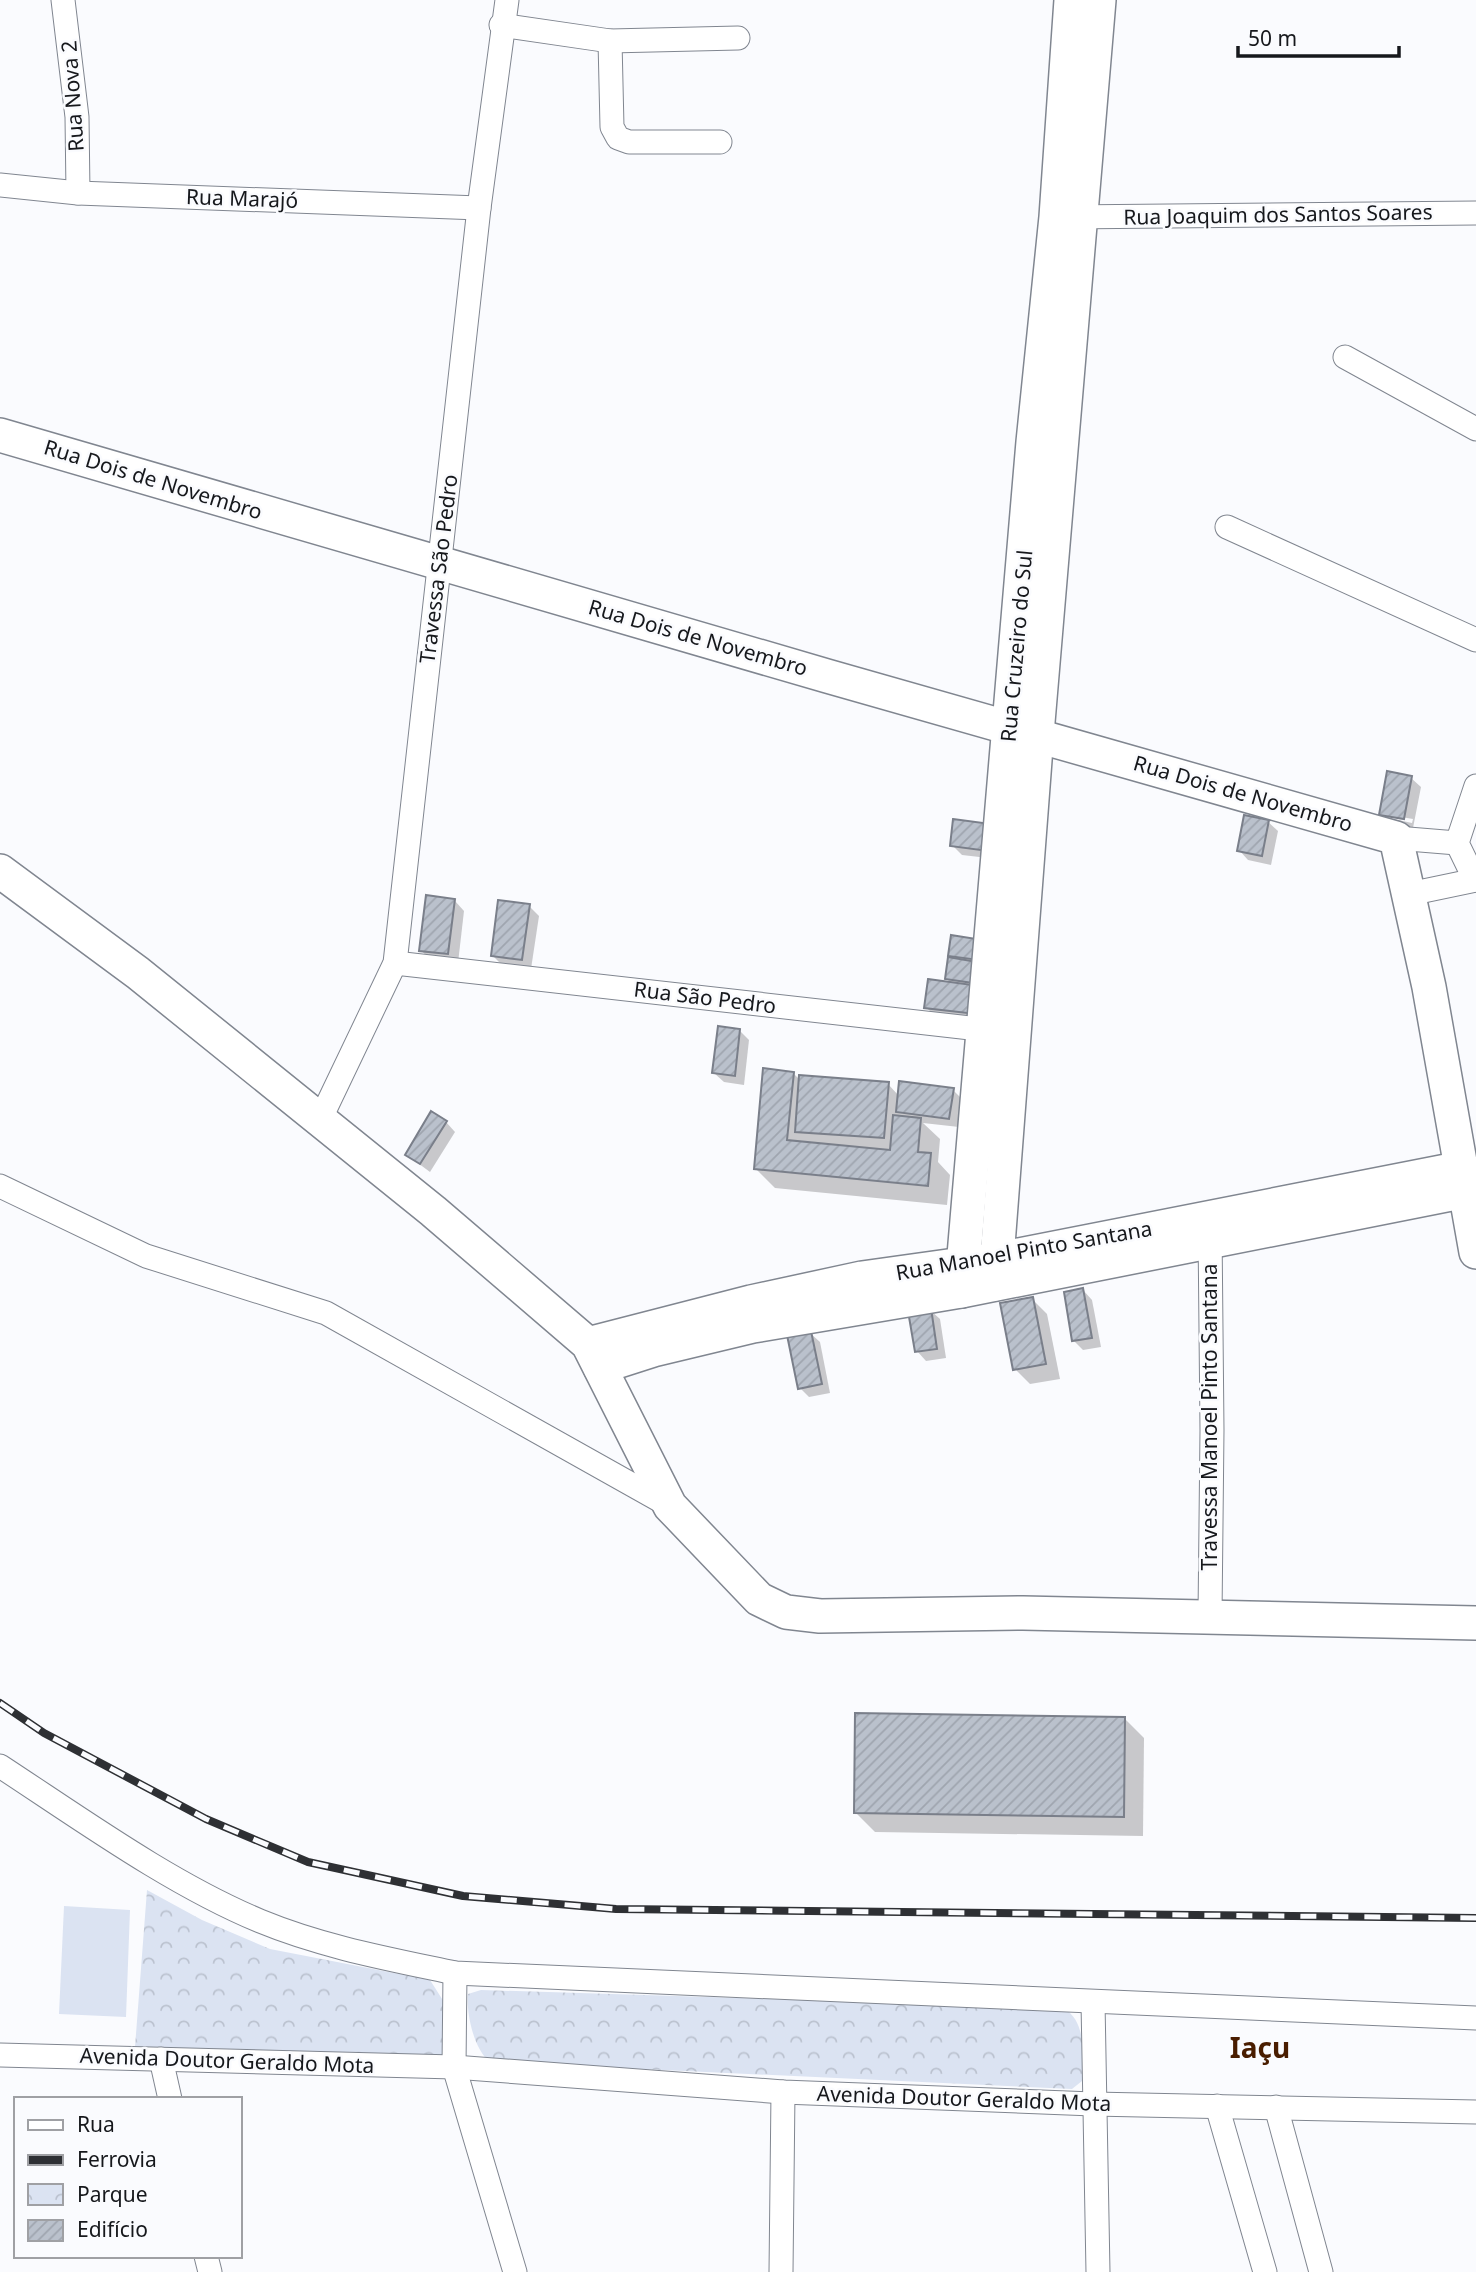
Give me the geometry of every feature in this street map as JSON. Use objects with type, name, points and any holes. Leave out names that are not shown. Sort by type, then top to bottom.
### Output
[{"type":"street","name":"Rua Nova 2","points":[[63,0],[77,117],[78,193]]},
{"type":"street","name":"Travessa São Pedro","points":[[319,1122],[395,963],[479,208],[501,25],[507,0]]},
{"type":"street","name":"Rua Cruzeiro do Sul","points":[[996,1271],[1000,1031],[1082,33],[1072,0]]},
{"type":"street","name":"Rua Cruzeiro do Sul","points":[[1082,33],[1098,0]]},
{"type":"street","points":[[501,25],[610,41],[738,37]]},
{"type":"street","points":[[610,41],[612,127],[618,138],[629,142],[720,142]]},
{"type":"street","name":"Rua Marajó","points":[[3,185],[78,193],[479,208]]},
{"type":"street","name":"Rua Joaquim dos Santos Soares","points":[[1068,217],[1476,213]]},
{"type":"street","points":[[1345,357],[1476,429]]},
{"type":"street","name":"Rua Dois de Novembro","points":[[0,435],[1396,838]]},
{"type":"street","points":[[1227,527],[1476,640]]},
{"type":"street","points":[[1409,894],[1476,880],[1457,843],[1476,786]]},
{"type":"street","points":[[1457,843],[1396,838],[1470,1178],[1476,1252]]},
{"type":"street","points":[[0,871],[138,973],[319,1122],[433,1211],[594,1355],[670,1506]]},
{"type":"street","name":"Rua São Pedro","points":[[395,963],[1000,1031]]},
{"type":"street","name":"Rua Cruzeiro do Sul","points":[[962,1278],[1000,1031]]},
{"type":"street","name":"Rua Manoel Pinto Santana","points":[[594,1355],[751,1302],[862,1278],[962,1278],[1470,1178]]},
{"type":"street","points":[[0,1186],[146,1256],[326,1313],[670,1506],[759,1598],[786,1612],[820,1616],[1023,1613],[1476,1623]]},
{"type":"street","name":"Travessa Manoel Pinto Santana","points":[[1210,1230],[1210,1616]]},
{"type":"street","points":[[0,1766],[191,1886],[259,1921],[339,1948],[455,1973],[1476,2018]]},
{"type":"street","points":[[455,1973],[454,2067],[515,2272]]},
{"type":"street","points":[[1093,2002],[1098,2272]]},
{"type":"street","name":"Avenida Doutor Geraldo Mota","points":[[0,2055],[454,2067],[783,2092],[1093,2104],[1476,2112]]},
{"type":"street","points":[[161,2059],[170,2097]]},
{"type":"street","points":[[781,2272],[783,2092]]},
{"type":"street","points":[[1216,2106],[1265,2272]]},
{"type":"street","points":[[1276,2107],[1321,2272]]},
{"type":"green space","points":[[147,1890],[202,1920],[270,1949],[430,1980],[444,2002],[447,2052],[439,2059],[135,2047]]},
{"type":"green space","points":[[64,1906],[130,1910],[126,2017],[59,2014]]},
{"type":"green space","points":[[481,1990],[1064,2008],[1077,2022],[1080,2031],[1083,2051],[1082,2081],[1072,2089],[490,2062],[475,2040],[468,2011],[468,1994]]},
{"type":"building","points":[[1387,771],[1412,776],[1404,819],[1379,815]]},
{"type":"building","points":[[1244,815],[1269,820],[1262,856],[1237,851]]},
{"type":"building","points":[[953,819],[991,824],[988,851],[950,846]]},
{"type":"building","points":[[426,895],[455,899],[448,954],[419,951]]},
{"type":"building","points":[[498,900],[530,904],[522,960],[491,956]]},
{"type":"building","points":[[951,935],[989,941],[986,961],[948,956]]},
{"type":"building","points":[[948,957],[983,963],[980,984],[945,979]]},
{"type":"building","points":[[928,979],[980,986],[976,1014],[924,1008]]},
{"type":"building","points":[[718,1026],[740,1029],[735,1076],[712,1073]]},
{"type":"building","points":[[763,1068],[794,1072],[787,1140],[890,1150],[893,1115],[921,1118],[918,1152],[931,1153],[928,1186],[754,1169]]},
{"type":"building","points":[[799,1075],[889,1082],[884,1138],[795,1132]]},
{"type":"building","points":[[899,1081],[954,1088],[949,1119],[896,1112]]},
{"type":"building","points":[[431,1111],[447,1121],[420,1164],[405,1155]]},
{"type":"building","points":[[1083,1288],[1092,1338],[1072,1341],[1064,1292]]},
{"type":"building","points":[[1033,1297],[1046,1364],[1013,1370],[1000,1303]]},
{"type":"building","points":[[931,1308],[937,1349],[915,1352],[908,1311]]},
{"type":"building","points":[[811,1331],[822,1384],[798,1389],[787,1335]]},
{"type":"building","points":[[855,1713],[1125,1717],[1124,1817],[854,1813]]},
{"type":"railway","points":[[0,1703],[44,1733],[206,1819],[308,1862],[463,1896],[616,1909],[1476,1918]]},
{"type":"district","name":"Iaçu","points":[[1260,2048]]}]
